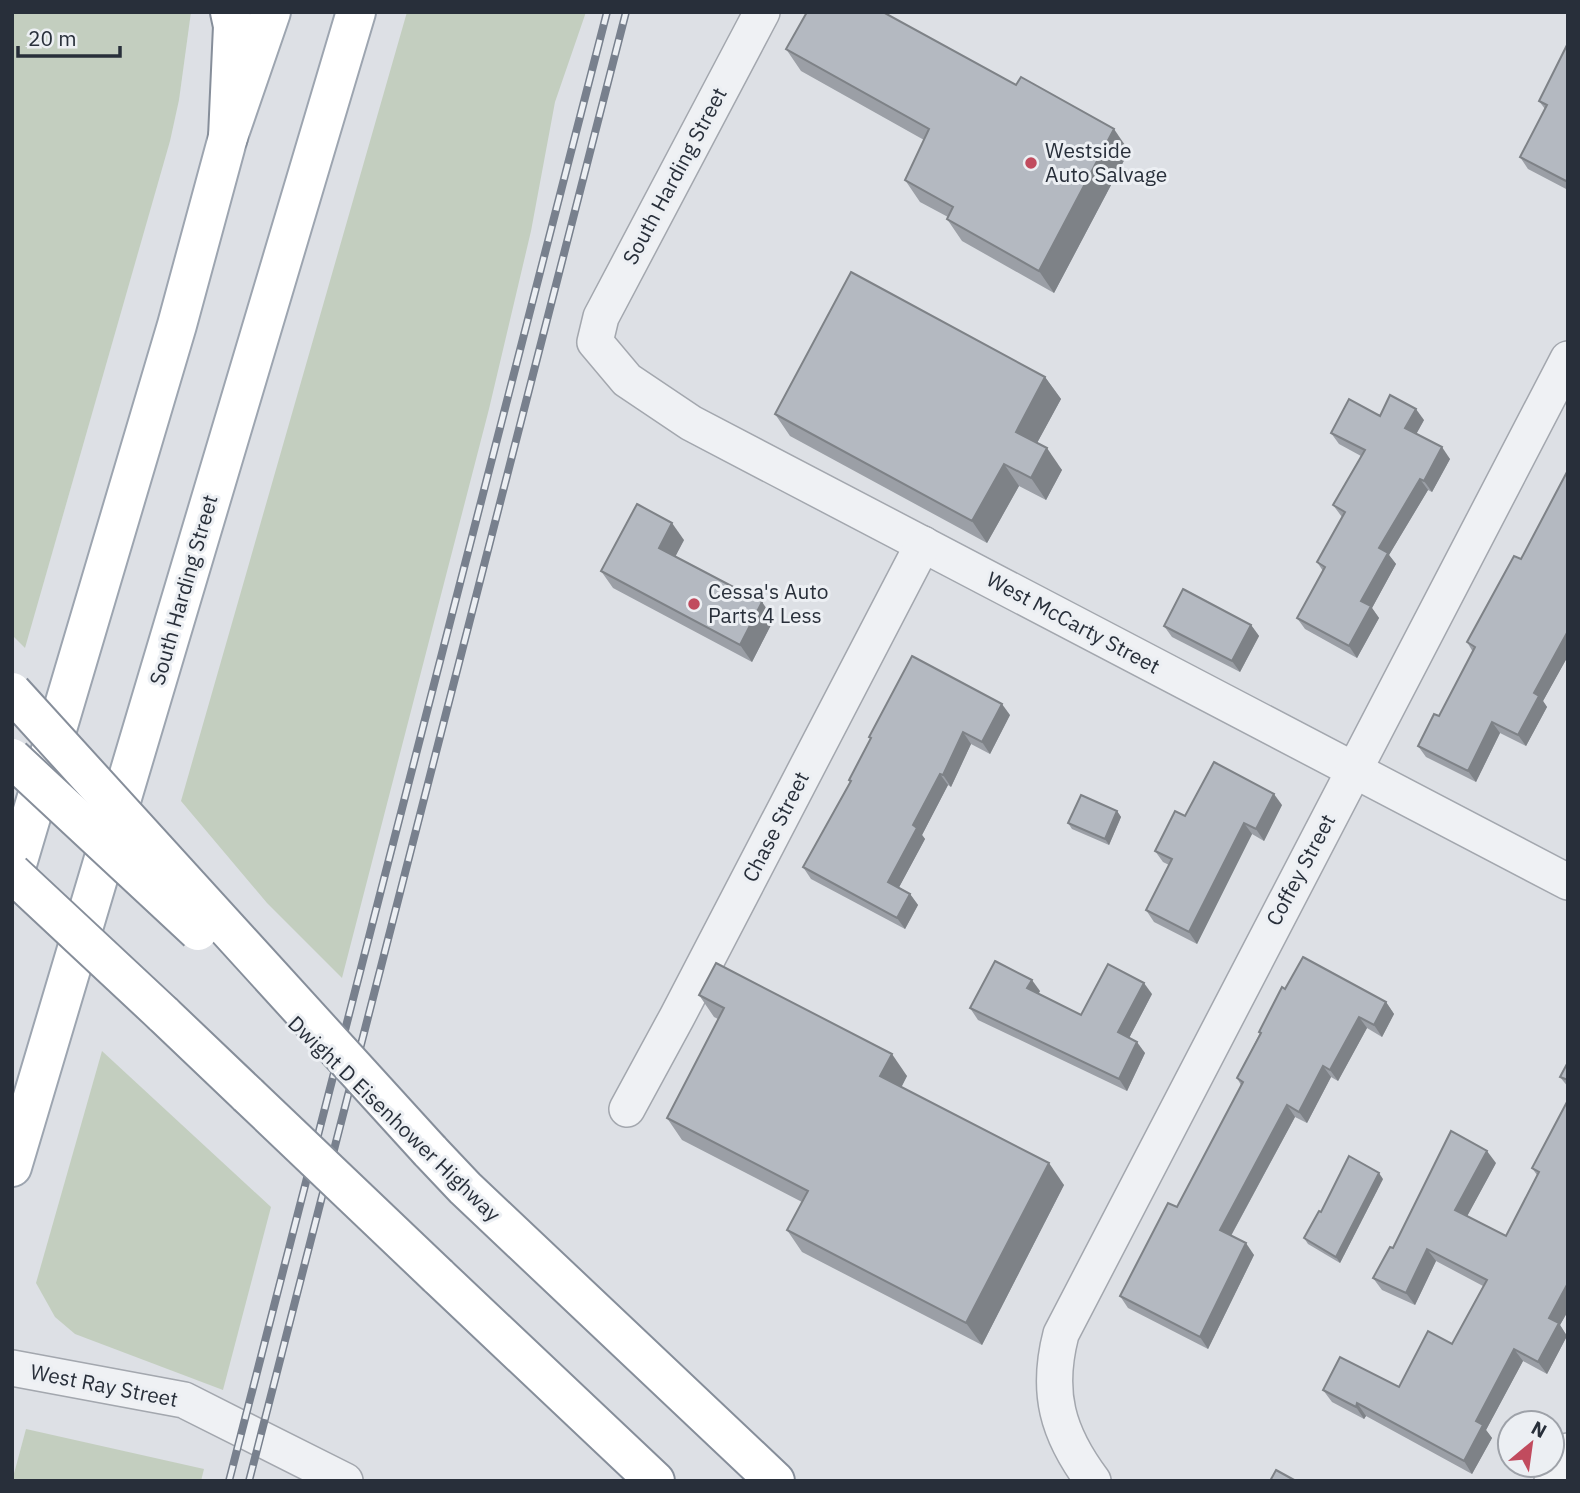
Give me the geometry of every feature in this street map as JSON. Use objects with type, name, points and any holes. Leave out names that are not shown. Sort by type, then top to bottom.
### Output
[{"type":"main road","points":[[228,137],[233,26],[230,12]]},
{"type":"main road","points":[[12,881],[177,325],[228,137],[271,12]]},
{"type":"main road","name":"South Harding Street","points":[[12,1167],[356,12]]},
{"type":"main road","points":[[12,692],[430,1152]]},
{"type":"main road","name":"Dwight D Eisenhower Highway","points":[[12,758],[172,905],[775,1481]]},
{"type":"main road","points":[[12,873],[306,1148],[655,1481]]},
{"type":"main road","points":[[12,900],[163,1014]]},
{"type":"street","name":"South Harding Street","points":[[595,342],[601,317],[616,285],[762,12]]},
{"type":"street","name":"West McCarty Street","points":[[595,342],[627,380],[691,423],[1568,882]]},
{"type":"street","name":"Coffey Street","points":[[1093,1481],[1082,1466],[1060,1423],[1054,1401],[1056,1352],[1061,1334],[1568,359]]},
{"type":"street","name":"Chase Street","points":[[627,1109],[923,544]]},
{"type":"street","name":"West Ray Street","points":[[12,1368],[184,1400],[345,1481]]},
{"type":"street","points":[[1552,1481],[1568,1451]]},
{"type":"green space","points":[[12,12],[191,12],[179,100],[170,141],[25,648],[12,635]]},
{"type":"green space","points":[[407,12],[586,12],[555,102],[531,231],[489,409],[342,978],[267,903],[181,801]]},
{"type":"green space","points":[[102,1051],[271,1207],[223,1390],[75,1334],[55,1317],[36,1283]]},
{"type":"green space","points":[[26,1429],[204,1469],[201,1481],[12,1481]]},
{"type":"building","name":"Westside Auto Salvage","points":[[807,12],[883,12],[1016,85],[1021,77],[1114,129],[1039,271],[947,219],[953,207],[905,180],[929,129],[786,49]]},
{"type":"building","points":[[1568,43],[1568,182],[1520,157],[1547,105],[1539,101]]},
{"type":"building","points":[[851,272],[1045,377],[1016,432],[1047,448],[1031,478],[1004,464],[972,521],[775,414]]},
{"type":"building","points":[[1390,395],[1416,409],[1405,428],[1442,447],[1424,481],[1420,479],[1379,548],[1388,553],[1361,601],[1371,606],[1349,646],[1297,618],[1325,567],[1317,562],[1345,512],[1333,505],[1365,450],[1331,433],[1349,399],[1380,416]]},
{"type":"building","points":[[1568,470],[1568,631],[1534,693],[1539,696],[1518,735],[1492,722],[1468,771],[1418,746],[1434,714],[1439,716],[1475,647],[1467,642],[1514,556],[1521,559]]},
{"type":"building","name":"Cessa's Auto Parts 4 Less","points":[[637,504],[672,523],[659,548],[762,602],[740,645],[601,571]]},
{"type":"building","points":[[1183,589],[1251,625],[1232,661],[1164,626]]},
{"type":"building","points":[[912,656],[1002,704],[982,742],[963,732],[943,775],[940,774],[913,825],[917,828],[888,882],[910,894],[897,918],[803,867],[851,781],[849,780],[871,738],[869,737]]},
{"type":"building","points":[[1214,762],[1274,794],[1256,829],[1244,823],[1189,932],[1146,910],[1172,859],[1155,851],[1175,811],[1185,816]]},
{"type":"building","points":[[1081,795],[1117,811],[1105,839],[1068,823]]},
{"type":"building","points":[[1303,957],[1386,1002],[1374,1025],[1359,1017],[1330,1070],[1323,1066],[1299,1112],[1287,1105],[1220,1230],[1246,1243],[1200,1337],[1120,1296],[1168,1203],[1177,1207],[1243,1082],[1237,1078],[1261,1033],[1259,1032],[1282,987],[1285,989]]},
{"type":"building","points":[[995,961],[1032,980],[1027,988],[1081,1015],[1108,964],[1144,983],[1118,1032],[1137,1042],[1119,1079],[970,1008]]},
{"type":"building","points":[[716,963],[892,1054],[880,1076],[1049,1163],[966,1323],[787,1230],[808,1191],[667,1118],[724,1008],[699,995]]},
{"type":"building","points":[[1568,1062],[1568,1080],[1560,1077]]},
{"type":"building","points":[[1568,1100],[1568,1283],[1549,1318],[1559,1323],[1538,1362],[1514,1349],[1476,1421],[1483,1425],[1464,1461],[1357,1403],[1356,1407],[1323,1390],[1340,1357],[1399,1387],[1428,1331],[1452,1344],[1487,1280],[1427,1249],[1406,1293],[1373,1278],[1390,1247],[1393,1248],[1451,1131],[1487,1151],[1455,1210],[1506,1236],[1539,1172],[1532,1168]]},
{"type":"building","points":[[1349,1156],[1379,1173],[1336,1257],[1304,1238],[1319,1211],[1321,1212]]},
{"type":"building","points":[[1276,1470],[1296,1481],[1270,1481]]},
{"type":"railway","points":[[229,1481],[607,12]]},
{"type":"railway","points":[[249,1481],[626,12]]},
{"type":"place","name":"Westside Auto Salvage","points":[[1031,163]]},
{"type":"place","name":"Cessa's Auto Parts 4 Less","points":[[694,604]]}]
